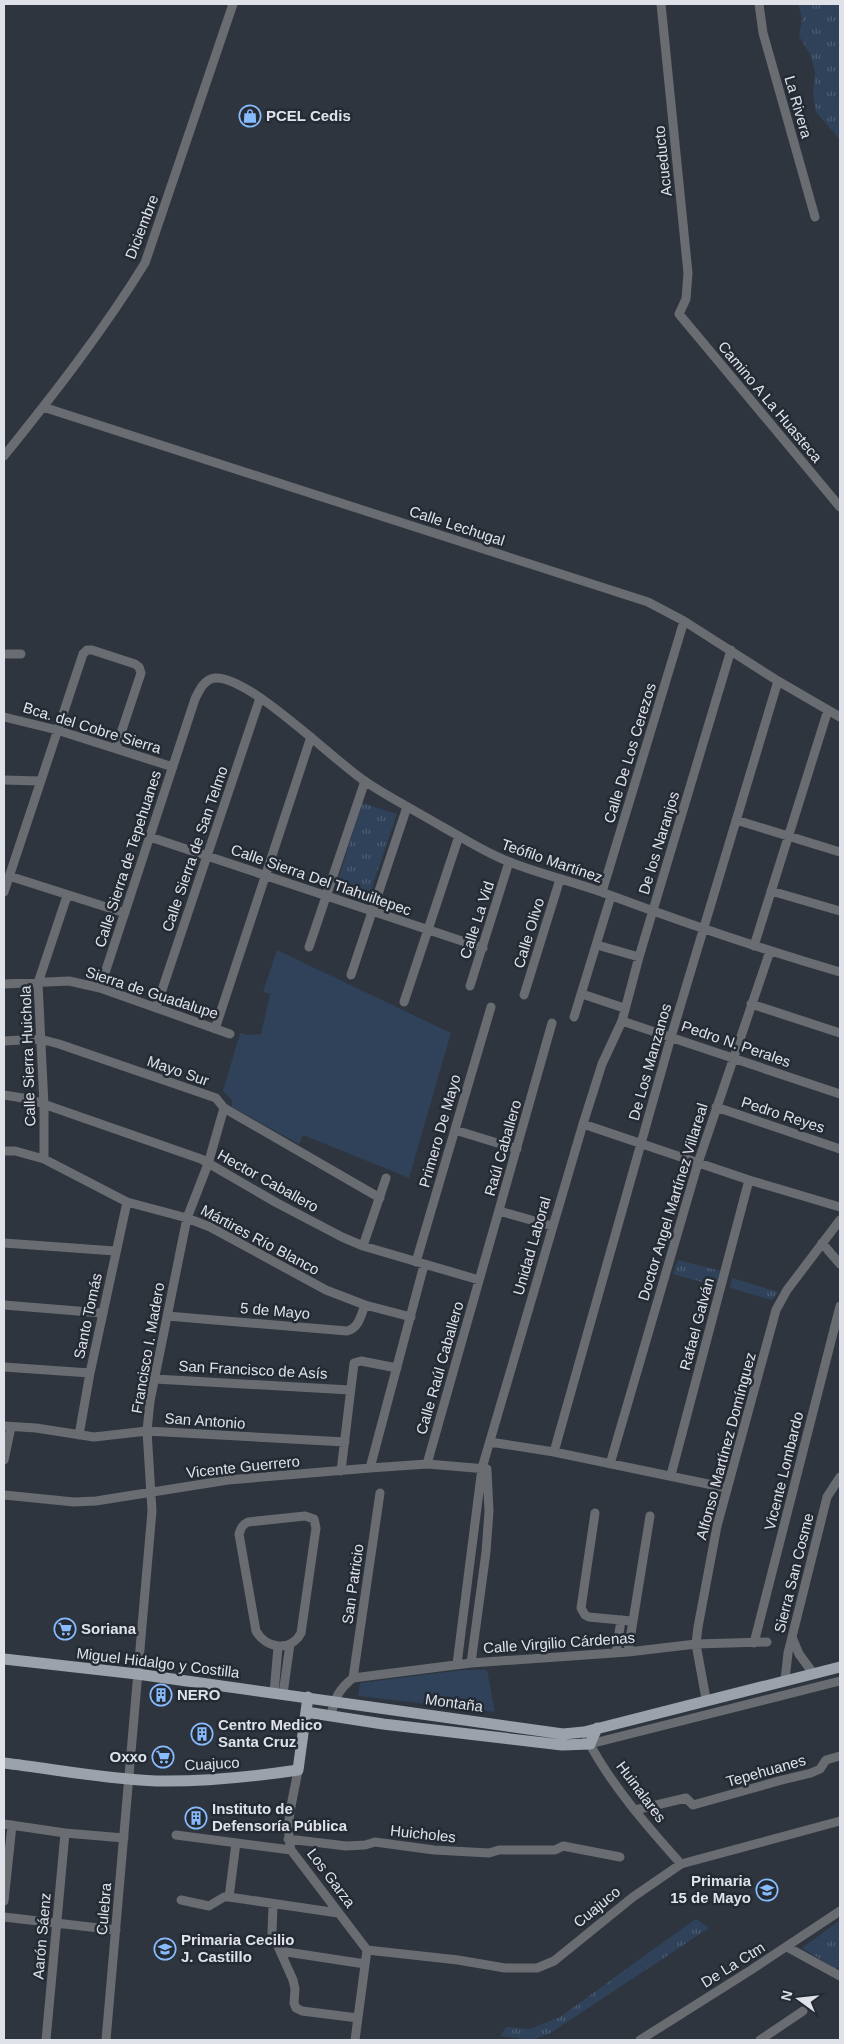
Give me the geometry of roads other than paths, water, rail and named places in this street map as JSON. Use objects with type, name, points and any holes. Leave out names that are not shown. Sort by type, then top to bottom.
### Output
[{"type":"main road","name":"Miguel Hidalgo y Costilla","points":[[4,1660],[137,1674],[308,1697]]},
{"type":"main road","name":"Montaña","points":[[308,1697],[563,1734],[584,1732],[706,1699],[836,1668]]},
{"type":"main road","name":"Los Garza","points":[[298,1770],[308,1697]]},
{"type":"main road","points":[[374,1722],[376,1708]]},
{"type":"main road","name":"Montaña","points":[[306,1712],[562,1745],[590,1744]]},
{"type":"main road","points":[[590,1744],[597,1728]]},
{"type":"main road","name":"Cuajuco","points":[[4,1763],[128,1779],[181,1781],[245,1778],[298,1770]]},
{"type":"street","name":"Diciembre","points":[[4,456],[43,407],[122,300],[145,263],[233,4]]},
{"type":"street","name":"Acueducto","points":[[661,4],[688,273],[686,299],[679,314]]},
{"type":"street","name":"La Rivera","points":[[759,4],[763,33],[815,217]]},
{"type":"street","name":"Camino A La Huasteca","points":[[679,314],[840,507]]},
{"type":"street","name":"Calle Lechugal","points":[[43,407],[639,599],[684,621],[778,681],[840,717]]},
{"type":"street","name":"Calle De Los Cerezos","points":[[574,1017],[597,945],[607,894],[684,621]]},
{"type":"street","points":[[4,892],[83,654],[87,650],[127,661],[140,667],[141,673],[116,748]]},
{"type":"street","name":"De los Naranjos","points":[[613,1042],[622,1021],[638,957],[731,650]]},
{"type":"street","points":[[4,654],[21,654]]},
{"type":"street","name":"Calle Sierra de Tepehuanes","points":[[100,988],[195,699],[200,689],[207,681],[215,678],[242,688],[260,698]]},
{"type":"street","name":"De Los Manzanos","points":[[554,1452],[671,1036],[778,681]]},
{"type":"street","name":"Teófilo Martínez","points":[[260,698],[365,781],[486,852],[703,929],[840,972]]},
{"type":"street","name":"Calle Sierra de San Telmo","points":[[156,1008],[260,698]]},
{"type":"street","points":[[754,946],[828,710]]},
{"type":"street","name":"Bca. del Cobre Sierra","points":[[4,717],[57,730],[173,767]]},
{"type":"street","points":[[215,1029],[311,737]]},
{"type":"street","points":[[4,780],[40,781]]},
{"type":"street","points":[[309,947],[365,781]]},
{"type":"street","points":[[352,975],[407,807]]},
{"type":"street","points":[[736,820],[840,852]]},
{"type":"street","points":[[404,1002],[459,836]]},
{"type":"street","name":"Calle Sierra Del Tlahuiltepec","points":[[150,837],[483,948]]},
{"type":"street","name":"Calle La Vid","points":[[470,986],[510,862]]},
{"type":"street","points":[[9,876],[125,913]]},
{"type":"street","name":"Calle Olivo","points":[[524,995],[560,878]]},
{"type":"street","points":[[772,892],[840,912]]},
{"type":"street","name":"Calle Sierra Huichola","points":[[44,1159],[44,1105],[38,983],[67,896]]},
{"type":"street","points":[[597,945],[638,957]]},
{"type":"street","name":"Doctor Angel Martínez Villareal","points":[[610,1464],[698,1163],[770,951]]},
{"type":"street","name":"Sierra de Guadalupe","points":[[4,984],[69,981],[100,988],[230,1034]]},
{"type":"street","points":[[582,994],[624,1008]]},
{"type":"street","points":[[751,1004],[840,1033]]},
{"type":"street","name":"Primero De Mayo","points":[[370,1468],[411,1316],[420,1264],[455,1130],[491,1007]]},
{"type":"street","name":"Pedro N. Perales","points":[[622,1021],[840,1094]]},
{"type":"street","name":"Raúl Caballero","points":[[479,1280],[552,1023]]},
{"type":"street","name":"Mayo Sur","points":[[4,1041],[40,1040],[59,1044],[216,1098],[224,1108],[380,1198]]},
{"type":"street","name":"Unidad Laboral","points":[[457,1664],[490,1442],[583,1124],[602,1064],[613,1042]]},
{"type":"street","name":"Hector Caballero","points":[[4,1095],[29,1099],[200,1159],[310,1220],[363,1246],[479,1280]]},
{"type":"street","name":"Pedro Reyes","points":[[716,1107],[840,1148]]},
{"type":"street","name":"Francisco I. Madero","points":[[128,1779],[152,1511],[147,1431],[150,1401],[187,1218],[208,1164],[224,1108]]},
{"type":"street","points":[[583,1124],[749,1180],[840,1207]]},
{"type":"street","points":[[455,1130],[517,1149]]},
{"type":"street","name":"Mártires Río Blanco","points":[[4,1152],[22,1152],[44,1159],[127,1202],[187,1218],[237,1241],[315,1285],[366,1305],[411,1316]]},
{"type":"street","points":[[363,1246],[386,1178]]},
{"type":"street","name":"Rafael Galván","points":[[671,1475],[749,1180]]},
{"type":"street","name":"Santo Tomás","points":[[79,1435],[102,1313],[127,1202]]},
{"type":"street","points":[[499,1211],[552,1226]]},
{"type":"street","name":"Alfonso Martínez Domínguez","points":[[706,1699],[696,1644],[717,1526],[776,1310],[787,1290],[840,1220]]},
{"type":"street","points":[[4,1243],[115,1251]]},
{"type":"street","points":[[822,1243],[840,1264]]},
{"type":"street","name":"Calle Raúl Caballero","points":[[427,1464],[479,1280]]},
{"type":"street","points":[[4,1305],[102,1313]]},
{"type":"street","name":"5 de Mayo","points":[[167,1316],[347,1331],[354,1328],[358,1323],[366,1305]]},
{"type":"street","name":"Vicente Lombardo","points":[[754,1643],[840,1306]]},
{"type":"street","points":[[341,1471],[353,1368],[357,1362],[397,1368]]},
{"type":"street","points":[[4,1367],[90,1373]]},
{"type":"street","name":"San Francisco de Asís","points":[[155,1378],[350,1390]]},
{"type":"street","points":[[4,1460],[8,1426]]},
{"type":"street","name":"San Antonio","points":[[8,1426],[79,1435],[107,1436],[147,1431],[345,1442]]},
{"type":"street","points":[[490,1442],[554,1452],[727,1488]]},
{"type":"street","name":"Vicente Guerrero","points":[[4,1495],[74,1502],[96,1502],[228,1480],[427,1464],[485,1466]]},
{"type":"street","name":"Unidad Laboral","points":[[471,1662],[486,1552],[489,1511],[485,1466]]},
{"type":"street","name":"Sierra San Cosme","points":[[785,1680],[792,1637],[827,1496],[840,1477]]},
{"type":"street","name":"San Patricio","points":[[353,1678],[380,1493]]},
{"type":"street","points":[[595,1513],[580,1608],[585,1615],[632,1621]]},
{"type":"street","points":[[306,1516],[314,1519],[316,1528],[301,1633],[290,1644],[278,1646],[262,1640],[256,1631],[239,1534],[243,1524],[248,1522],[306,1516]]},
{"type":"street","points":[[628,1652],[650,1516]]},
{"type":"street","points":[[616,1653],[621,1620]]},
{"type":"street","points":[[792,1637],[799,1654],[813,1673]]},
{"type":"street","name":"Calle Virgilio Cárdenas","points":[[353,1678],[471,1662],[616,1653],[696,1644],[767,1642]]},
{"type":"street","points":[[278,1694],[290,1644]]},
{"type":"street","points":[[278,1646],[278,1694]]},
{"type":"street","points":[[836,1668],[837,1682]]},
{"type":"street","points":[[331,1716],[338,1692],[353,1678]]},
{"type":"street","name":"Montaña","points":[[590,1744],[837,1682]]},
{"type":"street","name":"Huinalares","points":[[584,1732],[590,1744],[636,1810],[681,1864]]},
{"type":"street","name":"Tepehuanes","points":[[636,1810],[686,1798],[693,1805],[811,1773],[820,1769],[826,1760],[840,1756]]},
{"type":"street","name":"Los Garza","points":[[298,1770],[288,1839],[291,1850],[367,1950]]},
{"type":"street","name":"Culebra","points":[[106,2040],[128,1779]]},
{"type":"street","name":"Cuajuco","points":[[367,1950],[504,1968],[537,1968],[554,1962],[633,1898],[681,1864],[840,1821]]},
{"type":"street","points":[[4,1901],[8,1825],[65,1833],[124,1838]]},
{"type":"street","name":"Aarón Sáenz","points":[[46,2040],[65,1833]]},
{"type":"street","points":[[176,1835],[291,1850]]},
{"type":"street","name":"Huicholes","points":[[288,1839],[346,1846],[365,1845],[375,1842],[434,1850],[489,1853],[499,1850],[559,1848],[620,1857]]},
{"type":"street","points":[[229,1898],[236,1843]]},
{"type":"street","points":[[181,1900],[209,1906],[224,1897],[338,1913]]},
{"type":"street","points":[[273,1905],[272,1933],[293,1980],[296,2008],[302,2011],[358,2018]]},
{"type":"street","name":"De La Ctm","points":[[640,2040],[787,1947],[840,1910]]},
{"type":"street","points":[[4,1917],[116,1930]]},
{"type":"street","points":[[787,1947],[840,1976]]},
{"type":"street","points":[[354,2040],[367,1950]]},
{"type":"street","points":[[280,1951],[365,1964]]},
{"type":"street","points":[[760,2040],[803,2011]]},
{"type":"place","name":"PCEL Cedis","points":[[250,116]]},
{"type":"place","name":"Soriana","points":[[65,1629]]},
{"type":"place","name":"NERO","points":[[161,1695]]},
{"type":"place","name":"Centro Medico Santa Cruz","points":[[202,1734]]},
{"type":"place","name":"Oxxo","points":[[163,1757]]},
{"type":"place","name":"Instituto de Defensoría Pública","points":[[196,1818]]},
{"type":"place","name":"Primaria 15 de Mayo","points":[[767,1890]]},
{"type":"place","name":"Primaria Cecilio J. Castillo","points":[[165,1949]]}]
